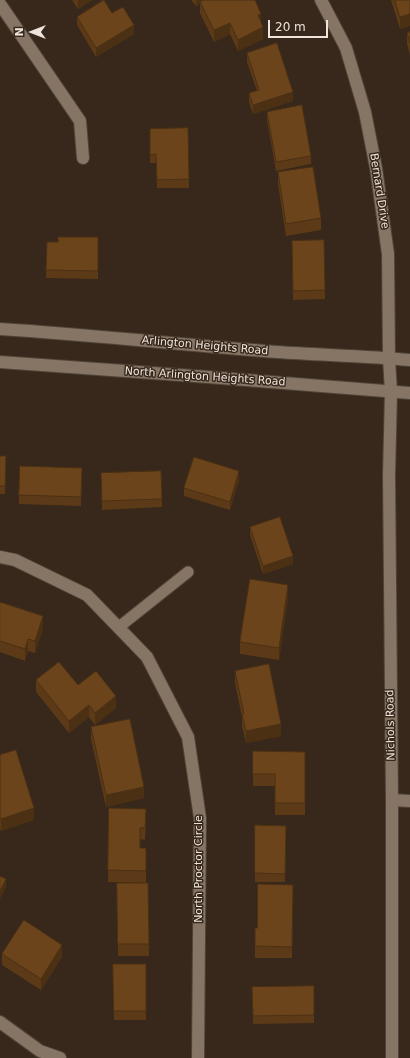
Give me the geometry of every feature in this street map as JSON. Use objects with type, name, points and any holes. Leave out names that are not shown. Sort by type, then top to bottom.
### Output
[{"type":"street","name":"Bernard Drive","points":[[321,0],[346,48],[365,112],[376,168],[388,254],[389,358],[391,392]]},
{"type":"street","points":[[0,4],[80,121],[83,158]]},
{"type":"street","name":"Arlington Heights Road","points":[[0,329],[280,352],[410,360]]},
{"type":"street","name":"North Arlington Heights Road","points":[[0,362],[410,393]]},
{"type":"street","name":"Nichols Road","points":[[391,392],[389,476],[392,800],[392,1058]]},
{"type":"street","name":"North Proctor Circle","points":[[0,557],[15,560],[86,595],[147,657],[188,737],[200,818],[198,1058]]},
{"type":"street","points":[[392,800],[410,801]]},
{"type":"street","points":[[0,1022],[40,1051],[60,1058]]},
{"type":"lane","points":[[119,628],[188,572]]},
{"type":"building","points":[[104,0],[112,13],[123,7],[134,25],[96,48],[77,17]]},
{"type":"building","points":[[204,0],[255,0],[261,14],[258,15],[263,27],[238,40],[230,23],[214,30],[200,2]]},
{"type":"building","points":[[395,0],[410,0],[410,14],[400,17]]},
{"type":"building","points":[[410,32],[410,43],[407,33]]},
{"type":"building","points":[[277,43],[293,92],[253,105],[249,93],[259,90],[247,53]]},
{"type":"building","points":[[302,105],[311,156],[276,162],[267,112]]},
{"type":"building","points":[[188,128],[189,179],[157,180],[156,154],[150,155],[150,129]]},
{"type":"building","points":[[313,167],[321,218],[286,224],[278,172]]},
{"type":"building","points":[[58,237],[98,237],[98,271],[46,270],[47,242],[58,242]]},
{"type":"building","points":[[324,240],[325,290],[293,291],[292,241]]},
{"type":"building","points":[[0,456],[6,456],[5,486],[0,486]]},
{"type":"building","points":[[194,457],[239,471],[230,502],[184,488]]},
{"type":"building","points":[[20,466],[82,468],[81,497],[19,495]]},
{"type":"building","points":[[161,471],[162,499],[102,501],[101,473]]},
{"type":"building","points":[[280,517],[293,556],[263,566],[250,527]]},
{"type":"building","points":[[250,579],[288,585],[279,648],[240,642]]},
{"type":"building","points":[[0,602],[43,616],[35,641],[28,639],[25,649],[0,641]]},
{"type":"building","points":[[59,662],[78,685],[96,671],[116,696],[95,713],[89,705],[69,721],[36,680]]},
{"type":"building","points":[[269,664],[281,724],[246,731],[235,671]]},
{"type":"building","points":[[130,719],[144,787],[106,795],[91,727]]},
{"type":"building","points":[[16,750],[34,808],[1,819],[0,755]]},
{"type":"building","points":[[253,751],[305,752],[305,803],[275,803],[275,774],[253,774]]},
{"type":"building","points":[[109,808],[146,809],[145,828],[140,828],[140,848],[146,848],[146,871],[108,870]]},
{"type":"building","points":[[255,825],[286,826],[285,874],[255,873]]},
{"type":"building","points":[[0,876],[6,879],[0,891]]},
{"type":"building","points":[[117,883],[148,883],[149,944],[118,944]]},
{"type":"building","points":[[258,884],[293,885],[292,947],[255,946]]},
{"type":"building","points":[[24,920],[62,945],[41,979],[2,954]]},
{"type":"building","points":[[113,964],[146,964],[146,1011],[114,1011]]},
{"type":"building","points":[[314,986],[314,1015],[253,1016],[252,987]]}]
